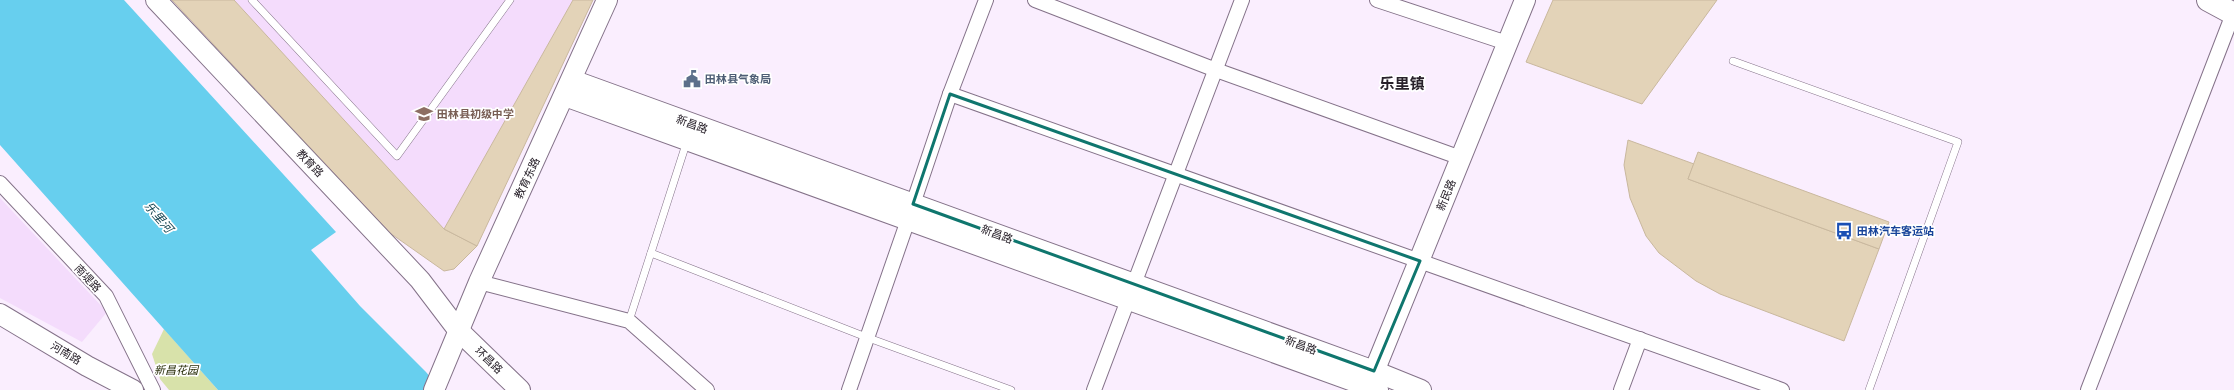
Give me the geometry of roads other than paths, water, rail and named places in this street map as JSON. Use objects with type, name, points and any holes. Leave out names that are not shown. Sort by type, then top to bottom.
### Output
[{"type":"highway","points":[[2208,0],[2234,14]]},
{"type":"street","name":"教育路","points":[[156,0],[414,275],[458,330]]},
{"type":"street","name":"教育东路","points":[[434,390],[450,356],[458,330],[479,282],[607,0]]},
{"type":"street","points":[[849,390],[950,94],[986,0]]},
{"type":"street","points":[[1035,0],[1216,70],[1461,158]]},
{"type":"street","points":[[1094,390],[1177,175],[1242,0]]},
{"type":"street","points":[[1377,0],[1507,43]]},
{"type":"street","name":"新民路","points":[[1372,384],[1525,0]]},
{"type":"street","points":[[2088,390],[2234,14]]},
{"type":"street","name":"新昌路","points":[[568,88],[687,140],[910,212]]},
{"type":"street","name":"新昌路","points":[[568,88],[1131,292],[1372,384],[1420,390]]},
{"type":"street","points":[[950,94],[1782,390]]},
{"type":"street","name":"南堤路","points":[[0,183],[106,296],[153,390]]},
{"type":"street","points":[[479,282],[629,321],[706,390]]},
{"type":"street","name":"河南路","points":[[0,314],[87,366],[133,390]]},
{"type":"street","name":"环昌路","points":[[458,330],[520,390]]},
{"type":"street","points":[[1621,390],[1640,339]]},
{"type":"lane","points":[[252,0],[397,156],[510,0]]},
{"type":"lane","points":[[1733,61],[1958,142],[1869,390]]},
{"type":"lane","points":[[629,321],[687,140]]},
{"type":"lane","points":[[651,253],[866,337],[1011,390]]},
{"type":"water","name":"乐里河","points":[[0,0],[124,0],[336,232],[311,250],[360,306],[426,372],[441,390],[218,390],[0,145]]},
{"type":"place","name":"田林县气象局","points":[[692,79]]},
{"type":"place","name":"田林县初级中学","points":[[424,114]]},
{"type":"place","name":"田林汽车客运站","points":[[1844,231]]},
{"type":"district","name":"乐里镇","points":[[1402,83]]},
{"type":"park label","name":"新昌花园","points":[[176,370]]}]
